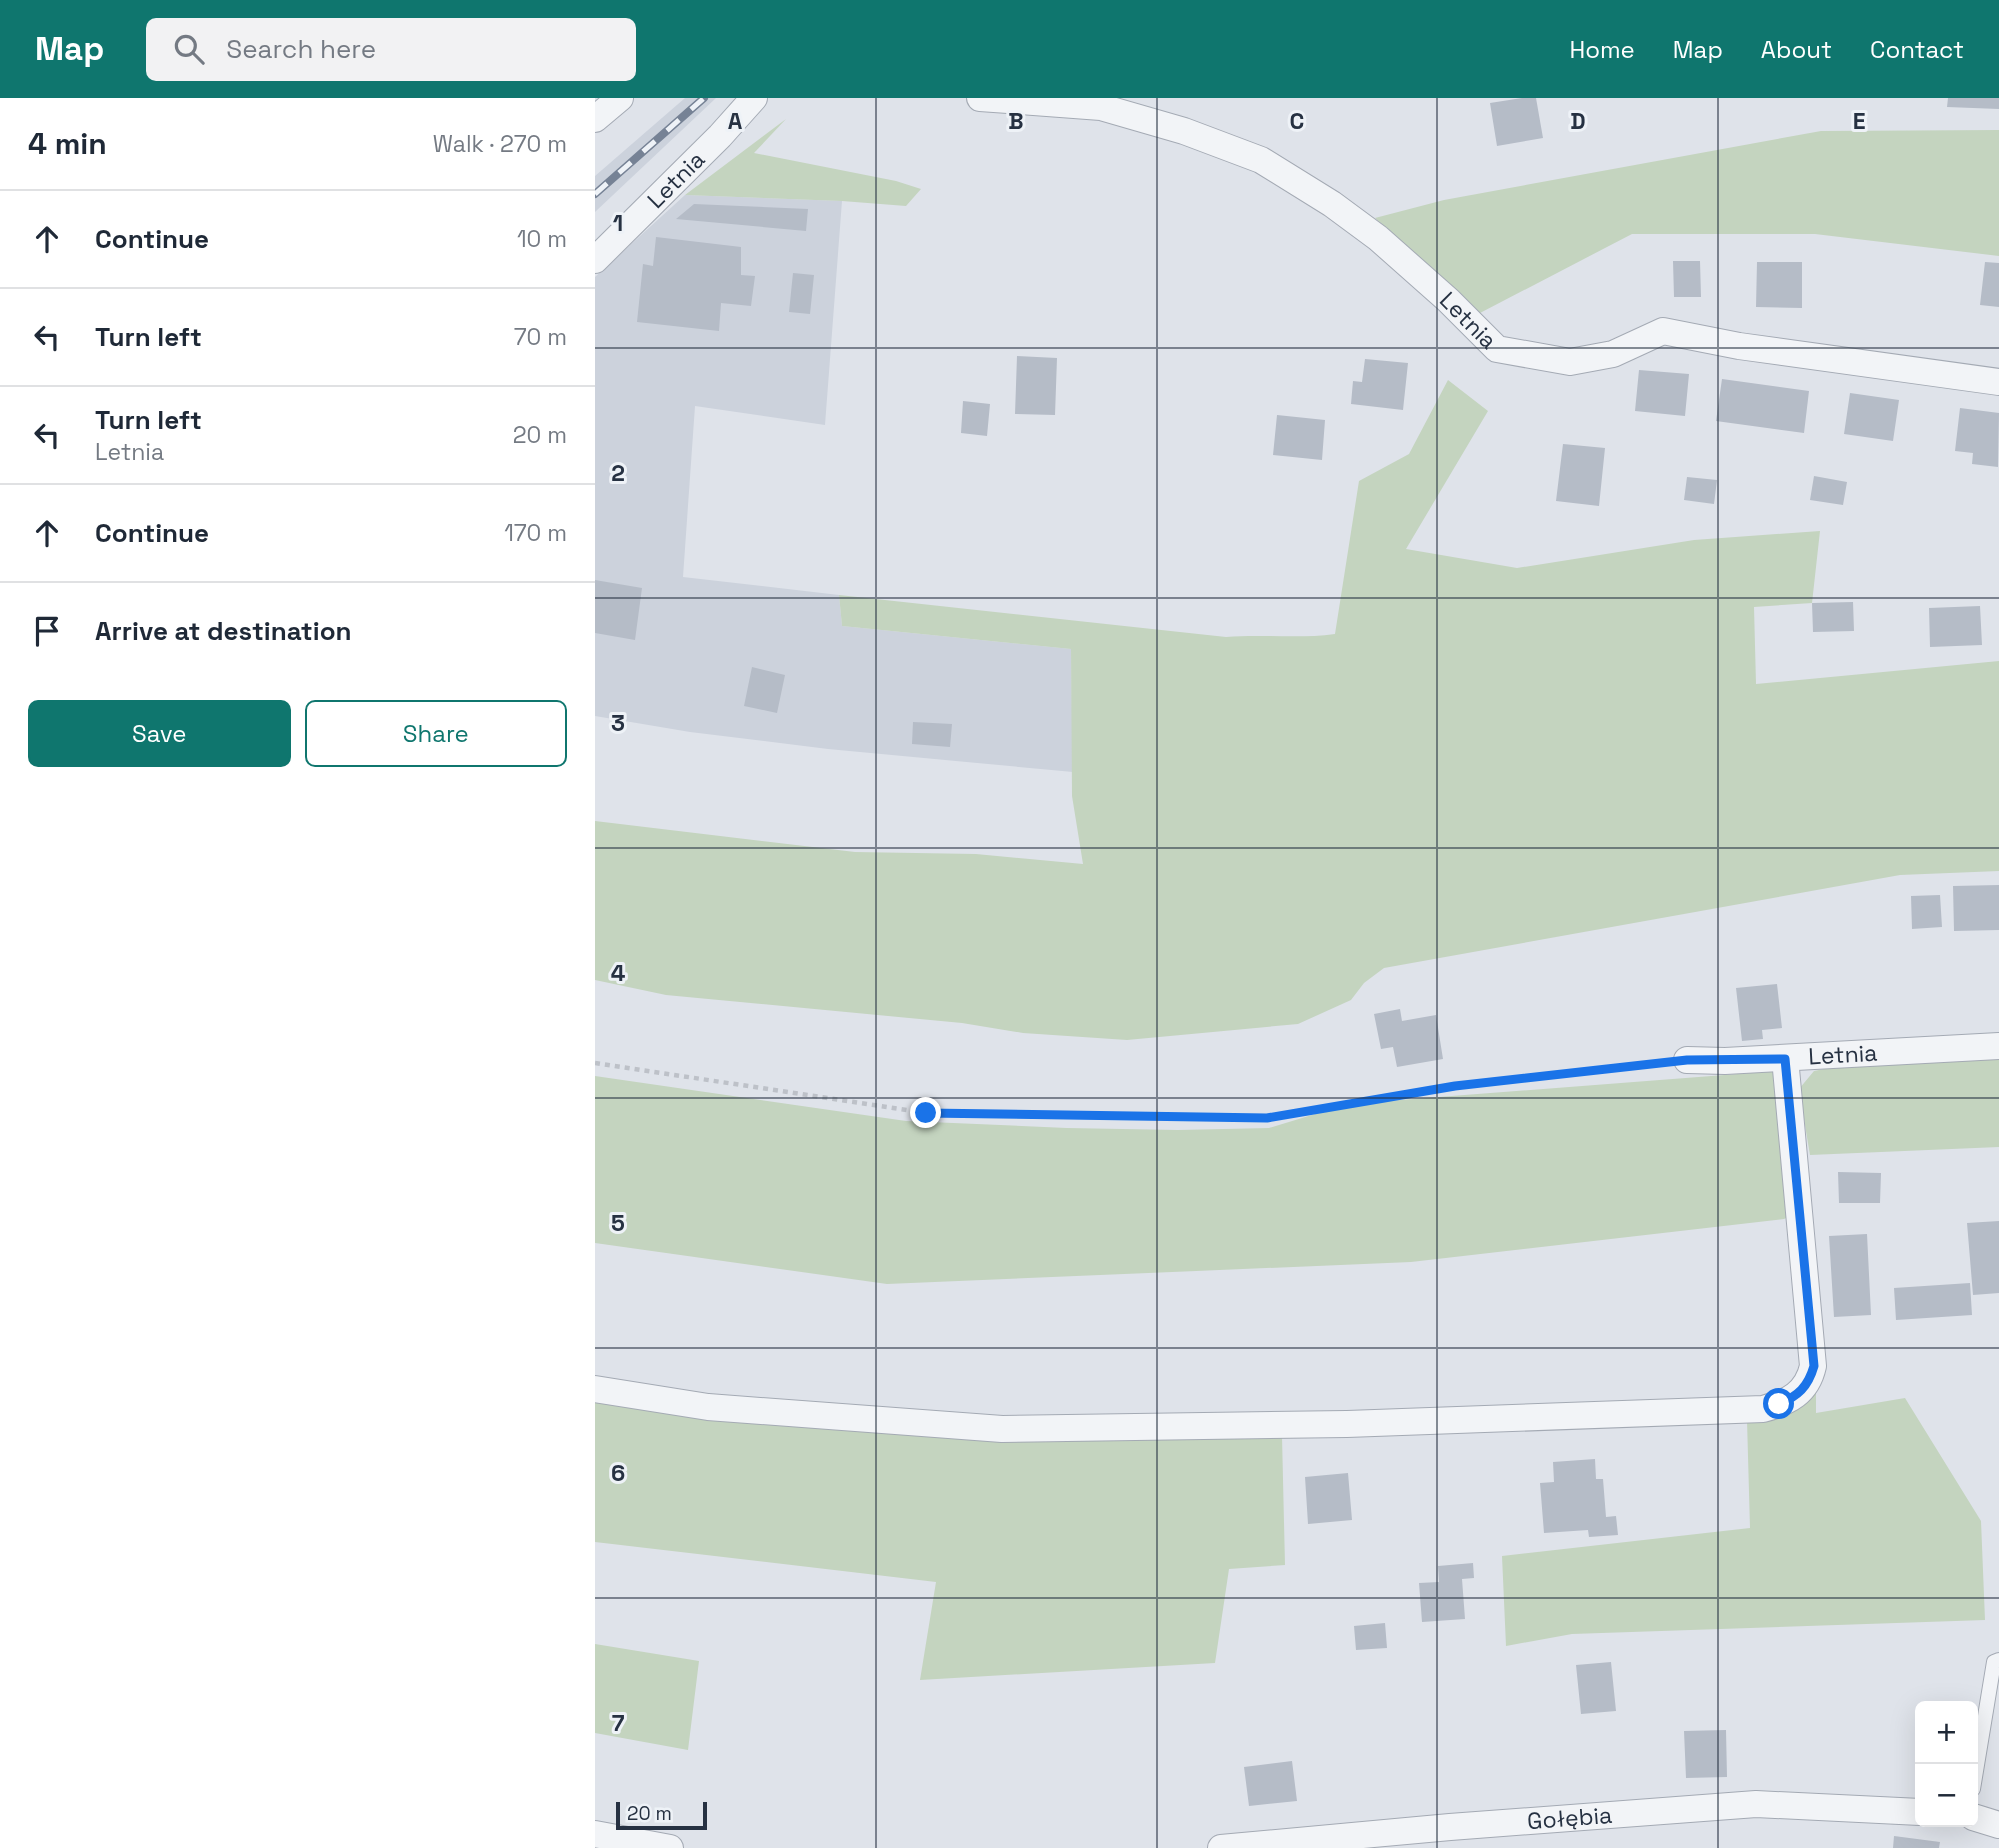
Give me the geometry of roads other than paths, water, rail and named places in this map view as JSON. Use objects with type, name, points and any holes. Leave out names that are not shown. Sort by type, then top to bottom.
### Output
[{"type":"street","points":[[595,119],[620,98]]},
{"type":"street","name":"Letnia","points":[[595,260],[720,136],[754,98]]},
{"type":"street","name":"Letnia","points":[[981,98],[1101,107],[1184,131],[1261,160],[1332,204],[1378,238],[1448,300],[1497,349],[1570,362],[1613,354],[1663,331],[1739,346],[1999,382]]},
{"type":"street","name":"Letnia","points":[[1687,1060],[1785,1059],[1999,1046]]},
{"type":"street","points":[[595,1389],[708,1407],[1002,1429],[1347,1424],[1763,1409],[1792,1399],[1803,1390],[1814,1366],[1785,1059]]},
{"type":"street","name":"Gołębia","points":[[1221,1848],[1450,1827],[1756,1804],[1915,1812]]},
{"type":"street","points":[[1978,1819],[1999,1825]]},
{"type":"street","points":[[595,1834],[670,1848]]},
{"type":"lane","points":[[1977,1764],[1994,1662],[1999,1660]]},
{"type":"railway","points":[[595,194],[704,98]]}]
